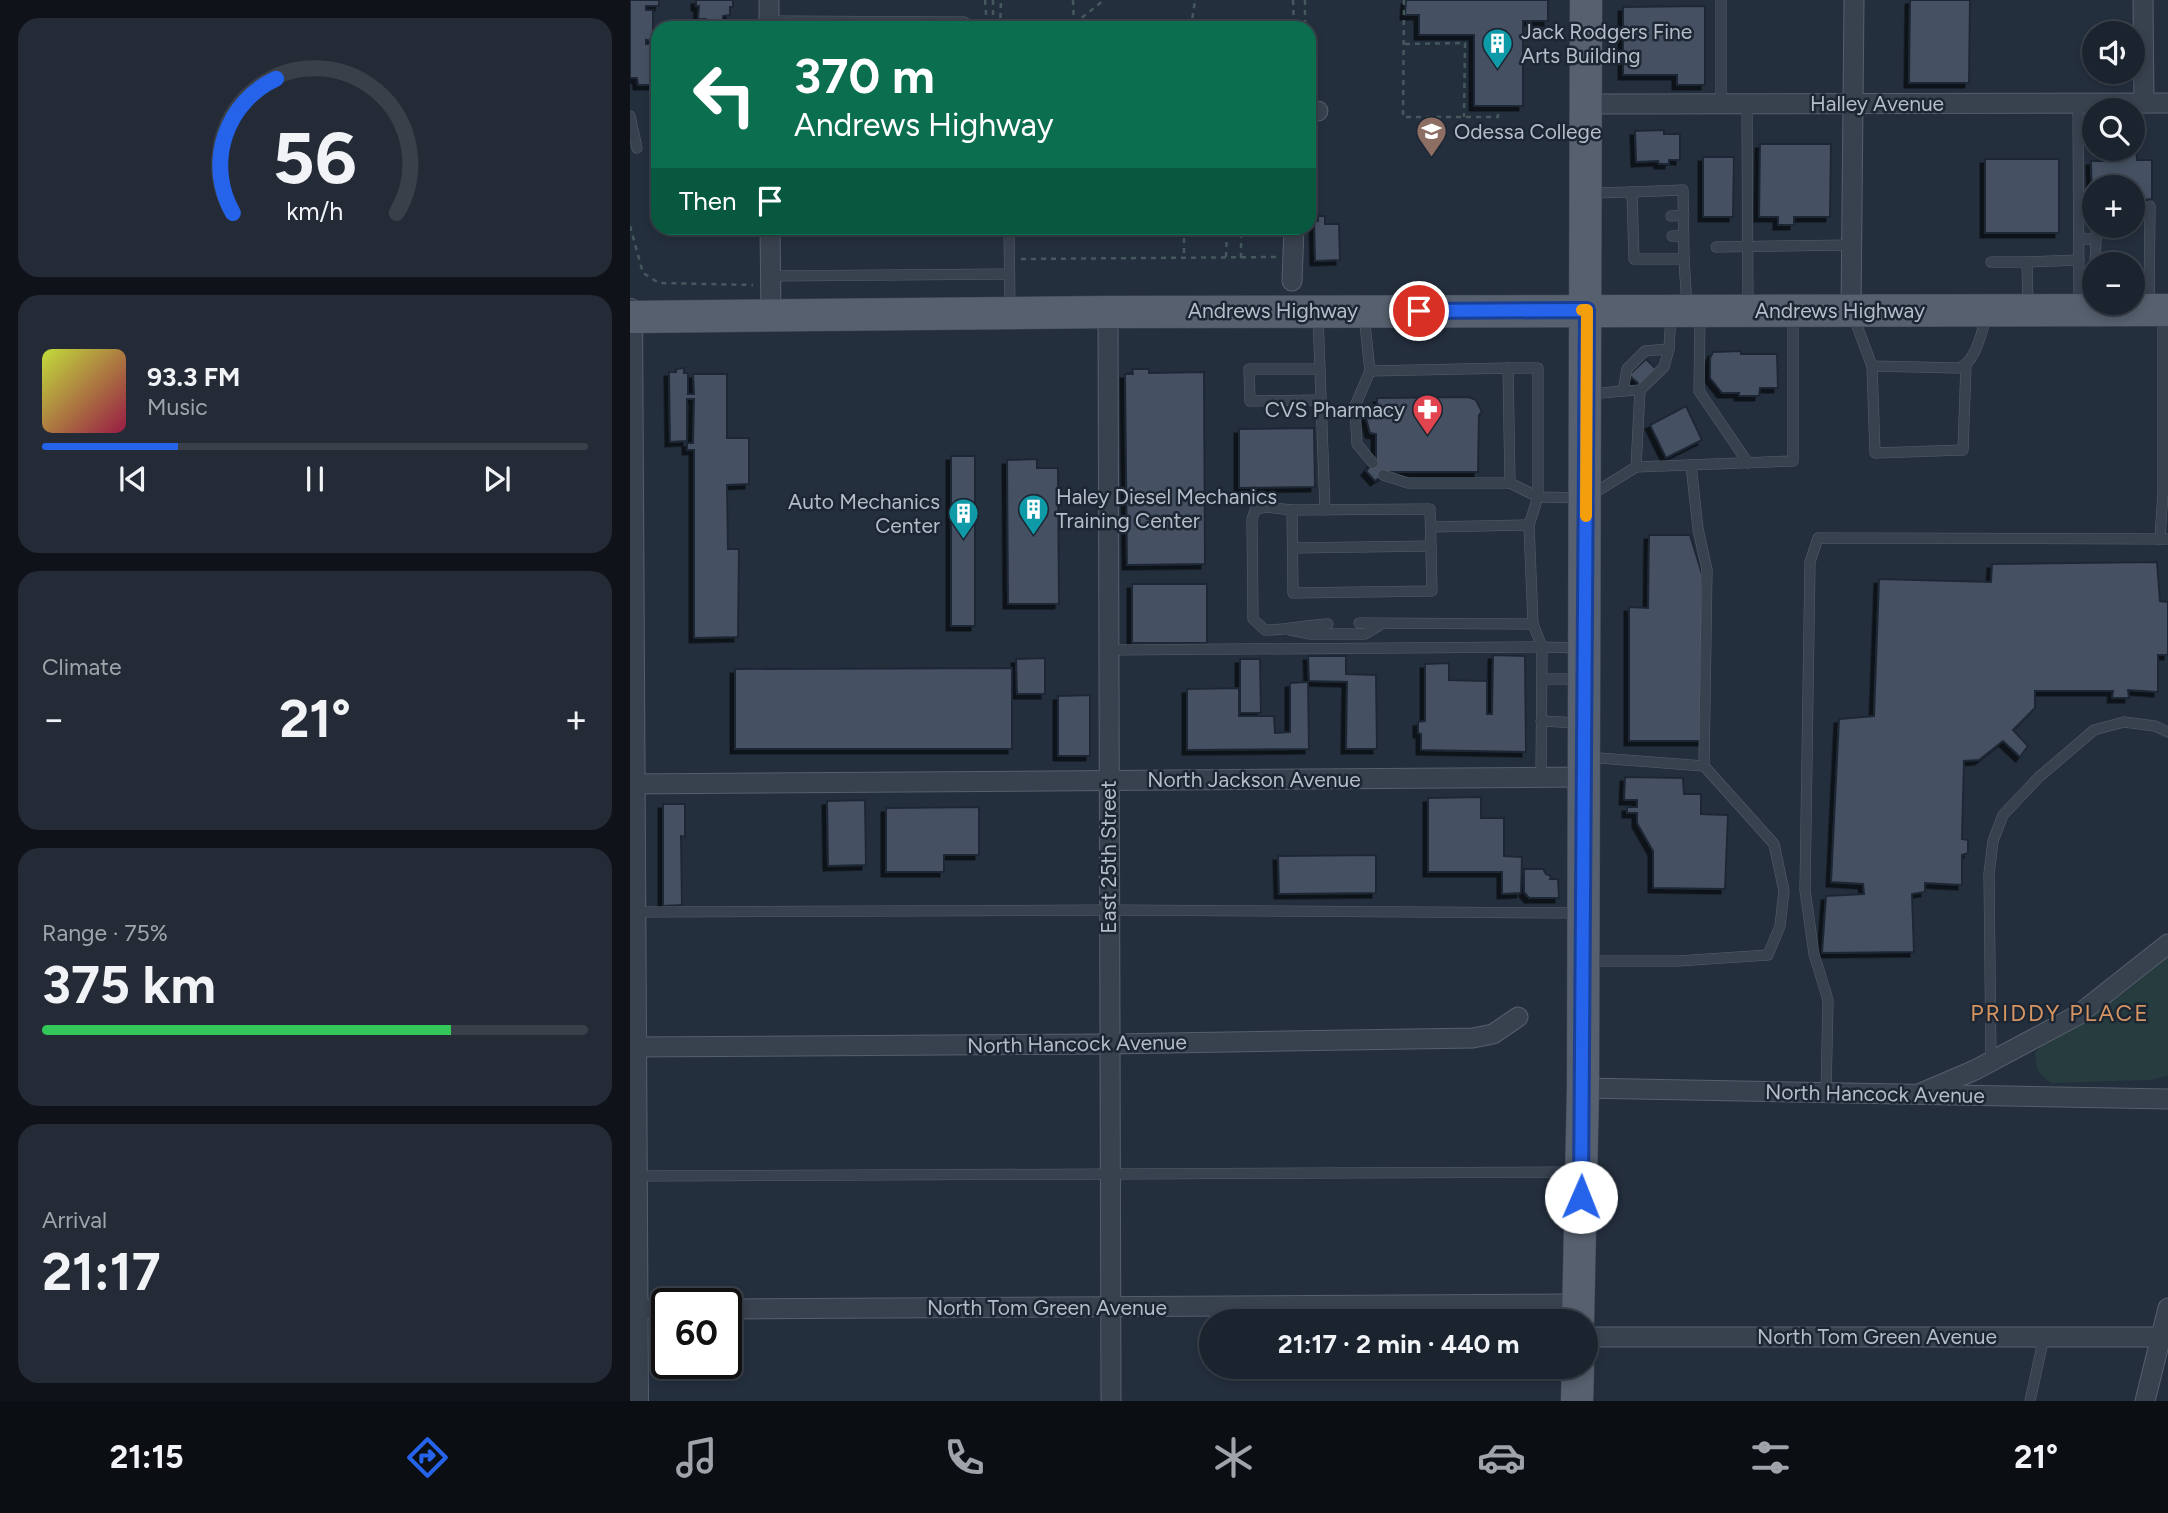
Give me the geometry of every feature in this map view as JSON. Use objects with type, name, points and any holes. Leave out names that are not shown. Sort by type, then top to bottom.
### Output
[{"type":"main road","points":[[1578,1309],[1583,1088],[1586,0]]},
{"type":"main road","name":"Andrews Highway","points":[[630,315],[771,292],[1010,313],[2160,310]]},
{"type":"main road","points":[[1577,1401],[1578,1379]]},
{"type":"street","points":[[769,0],[769,21]]},
{"type":"street","points":[[1851,312],[1854,0]]},
{"type":"street","points":[[2143,0],[2144,98]]},
{"type":"street","name":"Halley Avenue","points":[[1586,104],[2082,103]]},
{"type":"street","name":"Halley Avenue","points":[[2145,103],[2168,103]]},
{"type":"street","points":[[770,235],[771,292]]},
{"type":"street","points":[[1292,281],[1294,235]]},
{"type":"street","name":"East 25th Street","points":[[1108,312],[1111,1401]]},
{"type":"street","points":[[630,315],[632,1176],[636,1401]]},
{"type":"street","name":"North Jackson Avenue","points":[[631,784],[1541,778],[1584,767]]},
{"type":"street","points":[[1914,1096],[1975,1070],[2078,1015],[2168,944]]},
{"type":"street","name":"North Hancock Avenue","points":[[632,1047],[1110,1044],[1474,1038],[1493,1034],[1518,1017]]},
{"type":"street","name":"North Hancock Avenue","points":[[1583,1088],[2168,1099]]},
{"type":"street","points":[[2145,1401],[2164,1337],[2168,1308]]},
{"type":"street","points":[[633,1309],[651,1309]]},
{"type":"street","name":"North Tom Green Avenue","points":[[742,1309],[1204,1309]]},
{"type":"street","name":"North Tom Green Avenue","points":[[1598,1337],[2164,1337]]},
{"type":"lane","points":[[1721,0],[1721,105]]},
{"type":"lane","points":[[2078,103],[2079,310]]},
{"type":"lane","points":[[1747,105],[1748,311]]},
{"type":"lane","points":[[630,116],[637,148]]},
{"type":"lane","points":[[1587,193],[1684,190],[1686,311],[1699,391],[1748,463]]},
{"type":"lane","points":[[1632,192],[1636,217],[1634,259],[1684,259]]},
{"type":"lane","points":[[1826,1094],[1828,1000],[1814,954],[1805,890],[1810,562],[1818,538],[2164,539],[2166,356],[2150,206]]},
{"type":"lane","points":[[1671,216],[1684,215]]},
{"type":"lane","points":[[1009,235],[1010,313]]},
{"type":"lane","points":[[1672,236],[1684,236]]},
{"type":"lane","points":[[2079,239],[2096,239],[2095,252]]},
{"type":"lane","points":[[1716,247],[1852,245]]},
{"type":"lane","points":[[1991,262],[2079,260]]},
{"type":"lane","points":[[2026,262],[2028,311]]},
{"type":"lane","points":[[771,292],[1009,274]]},
{"type":"lane","points":[[1318,311],[1325,510]]},
{"type":"lane","points":[[1363,311],[1370,371],[1355,406],[1357,444],[1373,464]]},
{"type":"lane","points":[[1586,395],[1640,390],[1664,367],[1686,311]]},
{"type":"lane","points":[[1384,475],[1408,483],[1510,483],[1538,497],[1586,498],[1636,467],[1793,461],[1793,311]]},
{"type":"lane","points":[[1872,366],[1959,368],[1966,365],[1972,358],[1989,311]]},
{"type":"lane","points":[[1851,312],[1872,366],[1875,453],[1963,450],[1966,365]]},
{"type":"lane","points":[[1623,391],[1627,369],[1645,351],[1669,349]]},
{"type":"lane","points":[[1508,368],[1510,483]]},
{"type":"lane","points":[[1370,371],[1538,368],[1538,497],[1529,525],[1532,624],[1542,647],[1541,778]]},
{"type":"lane","points":[[1320,369],[1249,369],[1250,401],[1321,400]]},
{"type":"lane","points":[[1636,467],[1640,390]]},
{"type":"lane","points":[[1583,961],[1678,961],[1768,955],[1780,926],[1784,891],[1774,844],[1704,766],[1707,570],[1698,529],[1691,465]]},
{"type":"lane","points":[[1292,510],[1293,593],[1432,591],[1430,509],[1292,510],[1265,507],[1255,510],[1252,519],[1253,619],[1265,630],[1289,630],[1310,634],[1365,634],[1383,624]]},
{"type":"lane","points":[[1431,527],[1529,525]]},
{"type":"lane","points":[[1293,548],[1431,546]]},
{"type":"lane","points":[[1359,623],[1532,624]]},
{"type":"lane","points":[[1289,630],[1303,625],[1328,624]]},
{"type":"lane","points":[[1108,650],[1542,647],[1585,664]]},
{"type":"lane","points":[[1542,679],[1585,664]]},
{"type":"lane","points":[[1541,721],[1584,723]]},
{"type":"lane","points":[[1991,1060],[1989,874],[1993,841],[2003,815],[2039,777],[2094,730],[2124,722],[2155,726],[2168,732]]},
{"type":"lane","points":[[1584,767],[1704,766]]},
{"type":"lane","points":[[632,912],[1109,910],[1583,914]]},
{"type":"lane","points":[[632,1176],[1581,1172]]},
{"type":"lane","points":[[2030,1401],[2044,1337]]},
{"type":"path","points":[[985,0],[986,21]]},
{"type":"path","points":[[993,0],[993,21]]},
{"type":"path","points":[[999,21],[1001,0]]},
{"type":"path","points":[[1073,0],[1074,21]]},
{"type":"path","points":[[1080,21],[1104,0]]},
{"type":"path","points":[[1192,21],[1195,0]]},
{"type":"path","points":[[1293,0],[1294,21]]},
{"type":"path","points":[[1305,0],[1305,21]]},
{"type":"path","points":[[1404,0],[1403,117],[1498,117],[1498,109]]},
{"type":"path","points":[[1404,44],[1465,43],[1464,117]]},
{"type":"path","points":[[630,226],[643,273],[660,283],[771,292]]},
{"type":"path","points":[[1184,235],[1185,258]]},
{"type":"path","points":[[1226,257],[1227,235]]},
{"type":"path","points":[[1241,235],[1241,257]]},
{"type":"path","points":[[1021,248],[1021,259],[1293,257]]},
{"type":"green space","points":[[2168,955],[2168,1076],[2150,1080],[2052,1083],[2041,1074],[2035,1053],[2041,1046],[2095,1014],[2142,979]]},
{"type":"building","points":[[630,0],[659,0],[659,6],[646,6],[646,10],[653,10],[651,41],[646,40],[646,44],[651,44],[651,85],[638,85],[637,78],[630,78]]},
{"type":"building","points":[[696,0],[733,0],[730,15],[723,16],[723,20],[698,19],[699,6],[696,6]]},
{"type":"building","name":"Jack Rodgers Fine Arts Building","points":[[1406,0],[1548,0],[1548,21],[1523,21],[1523,106],[1474,106],[1474,35],[1419,35],[1419,15],[1405,15]]},
{"type":"building","points":[[1910,0],[1970,0],[1969,83],[1909,83]]},
{"type":"building","points":[[1705,6],[1705,85],[1677,85],[1677,75],[1623,75],[1623,7]]},
{"type":"building","points":[[1664,130],[1664,134],[1680,134],[1680,160],[1669,160],[1669,164],[1659,164],[1658,161],[1636,162],[1635,131]]},
{"type":"building","points":[[1760,144],[1831,144],[1830,217],[1794,217],[1794,225],[1778,225],[1778,217],[1759,217]]},
{"type":"building","points":[[1703,157],[1734,157],[1733,217],[1703,217]]},
{"type":"building","points":[[1985,159],[2059,159],[2059,233],[1985,233]]},
{"type":"building","points":[[2152,160],[2152,199],[2145,200],[2145,175],[2091,175],[2091,161]]},
{"type":"building","points":[[1318,216],[1325,216],[1325,224],[1339,224],[1340,260],[1315,261],[1314,235]]},
{"type":"building","points":[[1741,351],[1741,354],[1777,354],[1778,388],[1760,388],[1759,396],[1722,393],[1710,378],[1710,358],[1713,352]]},
{"type":"building","points":[[1646,359],[1658,371],[1642,387],[1629,375]]},
{"type":"building","points":[[684,368],[684,373],[688,373],[688,394],[694,394],[693,374],[727,374],[727,438],[749,438],[749,484],[727,485],[728,549],[739,549],[738,637],[694,638],[694,450],[687,450],[687,443],[693,443],[694,399],[687,399],[687,441],[670,442],[669,372]]},
{"type":"building","points":[[1132,369],[1149,369],[1149,373],[1204,372],[1205,564],[1127,565],[1125,374],[1133,374]]},
{"type":"building","name":"CVS Pharmacy","points":[[1469,397],[1476,400],[1482,412],[1479,415],[1478,472],[1388,472],[1375,481],[1366,471],[1376,459],[1376,434],[1370,433],[1363,407],[1372,403],[1377,412],[1377,398]]},
{"type":"building","points":[[1686,406],[1702,440],[1666,458],[1650,425]]},
{"type":"building","points":[[1314,428],[1315,487],[1239,488],[1239,429]]},
{"type":"building","name":"Auto Mechanics Center","points":[[951,456],[975,456],[975,626],[951,626]]},
{"type":"building","name":"Haley Diesel Mechanics Training Center","points":[[1037,459],[1037,468],[1058,468],[1059,604],[1008,604],[1007,460]]},
{"type":"building","points":[[1649,535],[1690,535],[1702,574],[1702,741],[1629,741],[1629,607],[1648,608]]},
{"type":"building","points":[[2157,562],[2160,601],[2168,602],[2168,655],[2158,655],[2158,692],[2128,690],[2129,698],[2112,698],[2113,691],[2035,691],[2035,708],[2013,730],[2028,746],[2020,757],[2003,741],[1979,760],[1964,761],[1962,839],[1968,840],[1968,853],[1962,855],[1962,885],[1925,883],[1925,892],[1912,894],[1914,952],[1822,953],[1826,896],[1864,894],[1863,884],[1831,882],[1839,719],[1874,716],[1879,579],[1991,582],[1992,564]]},
{"type":"building","points":[[1132,584],[1207,584],[1207,643],[1132,643]]},
{"type":"building","points":[[1493,655],[1525,656],[1526,752],[1421,750],[1418,722],[1425,721],[1425,664],[1449,663],[1449,680],[1487,681],[1487,714],[1492,714]]},
{"type":"building","points":[[1308,656],[1346,656],[1346,674],[1376,675],[1377,749],[1346,749],[1347,682],[1309,681]]},
{"type":"building","points":[[1045,658],[1045,694],[1017,694],[1016,659]]},
{"type":"building","points":[[1240,659],[1260,659],[1261,713],[1240,713]]},
{"type":"building","points":[[1012,668],[1012,749],[735,749],[735,669]]},
{"type":"building","points":[[1308,682],[1309,749],[1187,750],[1187,689],[1239,688],[1239,716],[1274,716],[1275,733],[1290,732],[1290,683]]},
{"type":"building","points":[[1090,695],[1090,756],[1058,756],[1058,696]]},
{"type":"building","points":[[1625,777],[1683,778],[1684,794],[1701,794],[1701,814],[1728,815],[1725,889],[1653,888],[1653,851],[1637,823],[1637,813],[1627,813],[1627,807],[1637,807],[1637,800],[1624,800]]},
{"type":"building","points":[[1481,797],[1481,818],[1504,818],[1504,856],[1522,857],[1521,893],[1502,894],[1502,872],[1428,872],[1428,798]]},
{"type":"building","points":[[865,800],[866,865],[828,866],[827,801]]},
{"type":"building","points":[[663,804],[685,804],[685,837],[681,836],[682,905],[663,906]]},
{"type":"building","points":[[979,807],[979,855],[944,855],[944,872],[886,872],[886,808]]},
{"type":"building","points":[[1376,855],[1376,893],[1279,894],[1278,856]]},
{"type":"building","points":[[1524,869],[1543,869],[1551,876],[1550,879],[1558,879],[1559,898],[1529,898],[1524,892]]},
{"type":"slow traffic","points":[[1582,310],[1587,310],[1586,516]]},
{"type":"place","name":"Jack Rodgers Fine Arts Building","points":[[1498,71]]},
{"type":"place","name":"Odessa College","points":[[1431,159]]},
{"type":"place","name":"CVS Pharmacy","points":[[1428,437]]},
{"type":"place","name":"Haley Diesel Mechanics Training Center","points":[[1033,536]]},
{"type":"place","name":"Auto Mechanics Center","points":[[963,541]]},
{"type":"district","name":"PRIDDY PLACE","points":[[2060,1013]]},
{"type":"route","points":[[1419,311],[1587,310],[1581,1197]]}]
